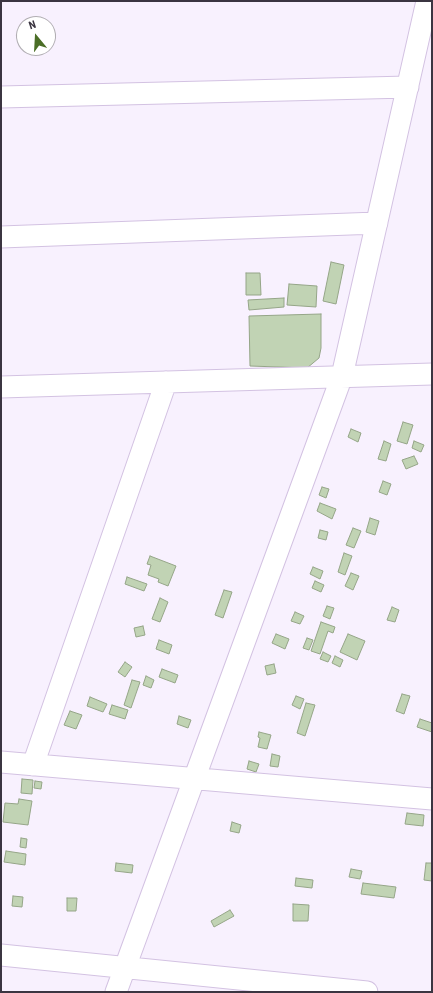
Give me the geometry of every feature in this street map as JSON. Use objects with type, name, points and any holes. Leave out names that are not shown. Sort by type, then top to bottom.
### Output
[{"type":"street","points":[[116,992],[342,376],[427,1]]},
{"type":"street","points":[[1,97],[408,87]]},
{"type":"street","points":[[1,238],[377,223]]},
{"type":"street","points":[[1,387],[432,374]]},
{"type":"street","points":[[33,765],[166,382]]},
{"type":"street","points":[[1,762],[432,799]]},
{"type":"street","points":[[1,955],[367,992]]},
{"type":"building","points":[[331,262],[344,265],[336,304],[323,301]]},
{"type":"building","points":[[246,273],[260,273],[261,295],[246,295]]},
{"type":"building","points":[[289,284],[317,286],[316,307],[287,305]]},
{"type":"building","points":[[284,298],[284,307],[249,310],[248,300]]},
{"type":"building","points":[[321,314],[321,348],[319,358],[307,368],[250,366],[249,316]]},
{"type":"building","points":[[403,422],[413,425],[407,444],[397,441]]},
{"type":"building","points":[[351,429],[361,433],[358,442],[348,437]]},
{"type":"building","points":[[384,441],[391,444],[386,461],[378,459]]},
{"type":"building","points":[[414,441],[424,445],[421,452],[412,448]]},
{"type":"building","points":[[414,456],[418,464],[406,469],[402,460]]},
{"type":"building","points":[[383,481],[391,484],[387,495],[379,492]]},
{"type":"building","points":[[322,487],[329,489],[326,498],[319,495]]},
{"type":"building","points":[[320,503],[336,509],[332,519],[317,511]]},
{"type":"building","points":[[370,518],[379,521],[375,535],[366,532]]},
{"type":"building","points":[[353,528],[361,531],[354,548],[346,545]]},
{"type":"building","points":[[320,530],[328,532],[326,540],[318,538]]},
{"type":"building","points":[[344,553],[352,556],[345,575],[338,572]]},
{"type":"building","points":[[150,556],[176,566],[168,586],[158,582],[159,579],[148,575],[151,565],[147,564]]},
{"type":"building","points":[[313,567],[323,571],[320,579],[310,574]]},
{"type":"building","points":[[351,573],[359,576],[353,590],[345,586]]},
{"type":"building","points":[[127,577],[147,584],[144,591],[125,584]]},
{"type":"building","points":[[315,581],[324,585],[321,592],[312,588]]},
{"type":"building","points":[[224,590],[232,592],[223,618],[215,615]]},
{"type":"building","points":[[160,598],[168,602],[160,622],[152,619]]},
{"type":"building","points":[[327,606],[334,608],[330,619],[323,616]]},
{"type":"building","points":[[392,607],[399,610],[395,622],[387,620]]},
{"type":"building","points":[[295,612],[304,616],[300,624],[291,621]]},
{"type":"building","points":[[321,622],[335,627],[333,633],[328,631],[320,654],[311,651]]},
{"type":"building","points":[[143,626],[145,635],[136,637],[134,628]]},
{"type":"building","points":[[276,634],[289,639],[285,649],[272,643]]},
{"type":"building","points":[[348,634],[365,641],[357,660],[340,652]]},
{"type":"building","points":[[307,638],[313,640],[309,650],[303,648]]},
{"type":"building","points":[[159,640],[172,645],[169,654],[156,649]]},
{"type":"building","points":[[323,652],[331,656],[328,662],[320,659]]},
{"type":"building","points":[[335,656],[343,660],[340,667],[332,663]]},
{"type":"building","points":[[125,662],[132,667],[125,677],[118,672]]},
{"type":"building","points":[[274,664],[276,673],[267,675],[265,666]]},
{"type":"building","points":[[162,669],[178,675],[175,683],[159,677]]},
{"type":"building","points":[[146,676],[154,680],[151,688],[143,685]]},
{"type":"building","points":[[132,680],[140,682],[131,708],[124,705]]},
{"type":"building","points":[[402,694],[410,696],[404,714],[396,711]]},
{"type":"building","points":[[296,696],[304,699],[300,709],[292,705]]},
{"type":"building","points":[[90,697],[107,704],[103,712],[87,706]]},
{"type":"building","points":[[306,703],[315,705],[305,736],[297,733]]},
{"type":"building","points":[[112,705],[128,710],[125,719],[109,714]]},
{"type":"building","points":[[70,711],[82,715],[76,729],[64,725]]},
{"type":"building","points":[[179,716],[191,720],[188,728],[177,724]]},
{"type":"building","points":[[420,719],[432,723],[432,732],[417,727]]},
{"type":"building","points":[[259,732],[271,735],[267,749],[258,747],[260,738],[258,737]]},
{"type":"building","points":[[272,754],[280,756],[278,767],[270,766]]},
{"type":"building","points":[[249,761],[259,764],[256,772],[247,769]]},
{"type":"building","points":[[22,779],[33,780],[32,794],[21,793]]},
{"type":"building","points":[[35,781],[42,782],[41,789],[34,788]]},
{"type":"building","points":[[19,799],[32,801],[28,825],[3,822],[5,803],[18,804]]},
{"type":"building","points":[[407,813],[424,815],[423,826],[405,824]]},
{"type":"building","points":[[232,822],[241,825],[239,833],[230,831]]},
{"type":"building","points":[[21,838],[27,839],[26,848],[20,847]]},
{"type":"building","points":[[6,851],[26,854],[25,865],[4,862]]},
{"type":"building","points":[[116,863],[133,865],[132,873],[115,871]]},
{"type":"building","points":[[426,863],[432,863],[432,881],[424,880]]},
{"type":"building","points":[[351,869],[362,871],[360,879],[349,877]]},
{"type":"building","points":[[296,878],[313,880],[312,888],[295,886]]},
{"type":"building","points":[[363,883],[396,887],[394,898],[361,894]]},
{"type":"building","points":[[13,896],[23,897],[22,907],[12,906]]},
{"type":"building","points":[[67,898],[77,898],[76,911],[67,911]]},
{"type":"building","points":[[293,904],[309,905],[308,921],[293,921]]},
{"type":"building","points":[[230,910],[234,916],[214,927],[211,921]]}]
